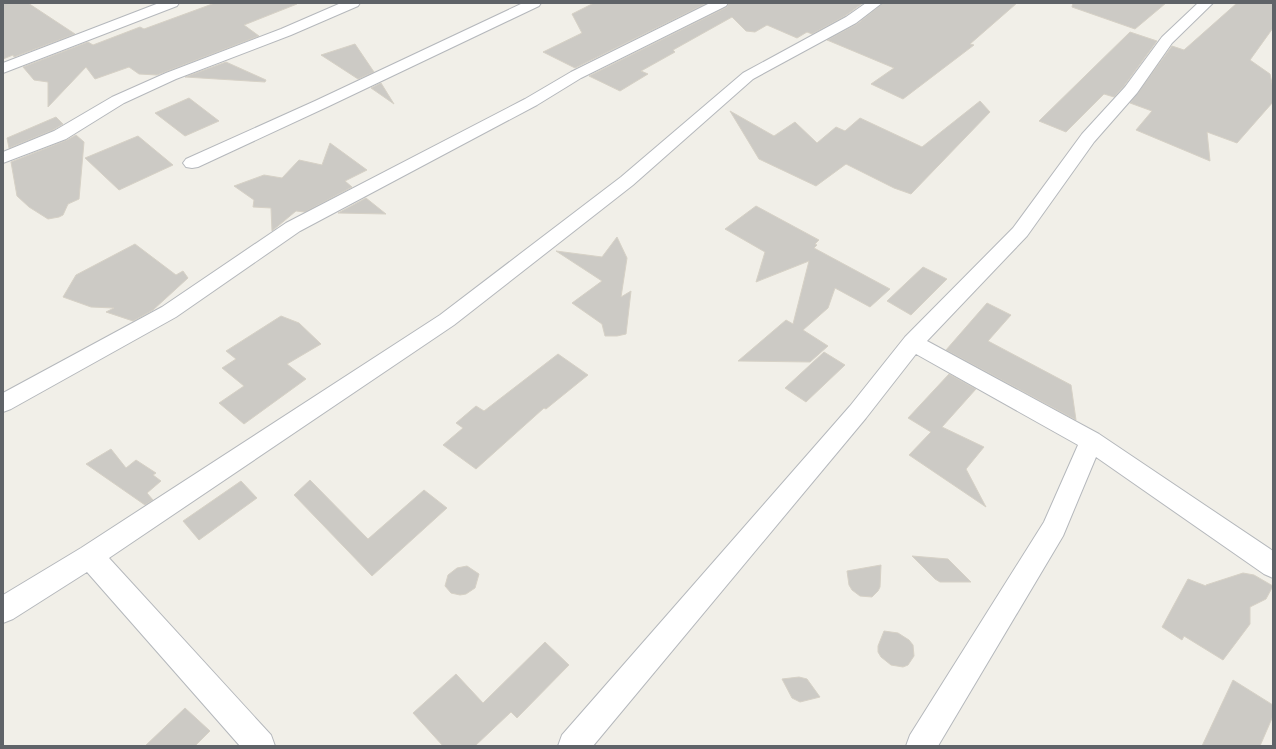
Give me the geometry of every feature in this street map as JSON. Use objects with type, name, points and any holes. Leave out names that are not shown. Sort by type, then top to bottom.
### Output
[{"type":"street","points":[[3,68],[172,3]]},
{"type":"street","points":[[3,158],[60,135],[118,100],[171,76],[286,32],[353,3]]},
{"type":"street","points":[[192,163],[321,104],[534,3]]},
{"type":"street","points":[[3,403],[169,312],[293,227],[531,102],[576,75],[720,3]]},
{"type":"street","points":[[3,610],[90,556],[447,320],[627,181],[748,76],[852,20],[874,3]]},
{"type":"street","points":[[573,746],[847,424],[913,343],[1020,232],[1088,138],[1114,111],[1131,90],[1167,40],[1206,3]]},
{"type":"street","points":[[913,343],[1091,441],[1273,566]]},
{"type":"street","points":[[921,746],[1054,528],[1091,441]]},
{"type":"street","points":[[90,556],[260,746]]},
{"type":"building","points":[[3,3],[28,3],[75,34],[14,57],[13,55],[3,59]]},
{"type":"building","points":[[215,3],[297,4],[244,25],[259,36],[157,75],[139,74],[129,67],[95,79],[86,67],[48,107],[48,82],[34,80],[23,67],[88,42],[93,45],[140,27],[144,29]]},
{"type":"building","points":[[594,3],[707,3],[575,68],[543,52],[582,33],[572,14]]},
{"type":"building","points":[[729,3],[863,3],[845,16],[812,34],[807,32],[797,38],[767,25],[755,32],[746,31],[732,17],[673,50],[675,52],[641,71],[648,74],[620,91],[589,76],[727,7]]},
{"type":"building","points":[[883,3],[1017,3],[970,44],[974,45],[903,99],[871,84],[894,68],[827,40],[857,24]]},
{"type":"building","points":[[1073,3],[1166,3],[1135,29],[1072,7]]},
{"type":"building","points":[[1237,3],[1273,3],[1273,28],[1250,60],[1270,74],[1273,88],[1273,102],[1237,143],[1207,132],[1210,161],[1136,130],[1152,111],[1130,103],[1172,46],[1184,50]]},
{"type":"building","points":[[1130,32],[1157,41],[1124,86],[1114,97],[1104,94],[1066,132],[1039,121]]},
{"type":"building","points":[[355,44],[374,72],[358,79],[321,55]]},
{"type":"building","points":[[226,62],[266,80],[265,82],[185,77]]},
{"type":"building","points":[[381,83],[394,104],[371,88]]},
{"type":"building","points":[[189,98],[219,121],[185,136],[155,113]]},
{"type":"building","points":[[980,101],[990,112],[911,194],[894,188],[846,164],[816,186],[759,159],[730,111],[774,136],[795,122],[817,143],[836,127],[845,131],[860,118],[922,147]]},
{"type":"building","points":[[56,117],[63,124],[53,130],[9,148],[7,138]]},
{"type":"building","points":[[76,135],[84,142],[79,199],[68,204],[63,215],[48,219],[29,207],[17,196],[11,162]]},
{"type":"building","points":[[138,136],[173,165],[119,190],[85,158]]},
{"type":"building","points":[[330,143],[367,170],[345,181],[352,187],[305,212],[296,211],[272,231],[271,208],[253,207],[254,200],[234,186],[264,175],[282,178],[299,160],[322,165]]},
{"type":"building","points":[[366,198],[386,214],[338,213]]},
{"type":"building","points":[[756,206],[819,240],[815,244],[817,245],[814,248],[890,289],[870,307],[835,288],[828,308],[803,330],[828,346],[810,362],[738,361],[786,320],[793,324],[809,261],[756,282],[765,252],[725,229]]},
{"type":"building","points":[[617,237],[627,258],[621,297],[631,291],[626,334],[605,336],[602,324],[572,303],[602,281],[556,251],[602,257]]},
{"type":"building","points":[[135,244],[176,275],[183,271],[188,278],[153,310],[133,321],[106,312],[114,308],[91,307],[63,297],[76,275]]},
{"type":"building","points":[[923,267],[947,279],[911,315],[887,301]]},
{"type":"building","points":[[987,303],[1011,315],[988,341],[1071,385],[1076,420],[946,350]]},
{"type":"building","points":[[281,316],[299,323],[321,344],[287,364],[306,379],[244,424],[219,403],[244,386],[222,368],[236,359],[226,351]]},
{"type":"building","points":[[824,352],[845,365],[806,402],[785,388]]},
{"type":"building","points":[[558,354],[588,375],[546,409],[544,408],[476,469],[443,445],[463,428],[456,423],[476,406],[484,411]]},
{"type":"building","points":[[949,374],[976,389],[942,427],[984,447],[966,469],[986,507],[909,455],[931,432],[908,418]]},
{"type":"building","points":[[111,449],[126,468],[136,460],[156,473],[153,475],[161,481],[147,493],[153,500],[145,505],[86,464]]},
{"type":"building","points":[[310,480],[368,539],[424,490],[447,508],[372,576],[294,495]]},
{"type":"building","points":[[241,481],[257,498],[199,540],[183,521]]},
{"type":"building","points":[[912,556],[948,559],[971,582],[940,582],[935,579]]},
{"type":"building","points":[[881,565],[880,587],[872,597],[860,596],[852,590],[849,585],[847,571]]},
{"type":"building","points":[[467,566],[479,574],[475,588],[466,594],[460,595],[451,593],[445,586],[448,575],[457,568]]},
{"type":"building","points":[[1243,573],[1254,575],[1273,586],[1266,599],[1250,607],[1250,624],[1223,660],[1184,636],[1182,640],[1162,627],[1188,579],[1206,586]]},
{"type":"building","points":[[884,631],[898,633],[909,640],[913,645],[914,656],[908,665],[903,667],[891,665],[881,657],[878,652],[878,646]]},
{"type":"building","points":[[545,642],[569,665],[517,718],[511,712],[475,746],[443,746],[413,713],[456,674],[483,703]]},
{"type":"building","points":[[799,677],[807,679],[820,697],[800,702],[792,698],[782,679]]},
{"type":"building","points":[[1233,680],[1273,705],[1273,716],[1260,746],[1202,746]]},
{"type":"building","points":[[185,708],[210,731],[195,746],[145,746]]}]
